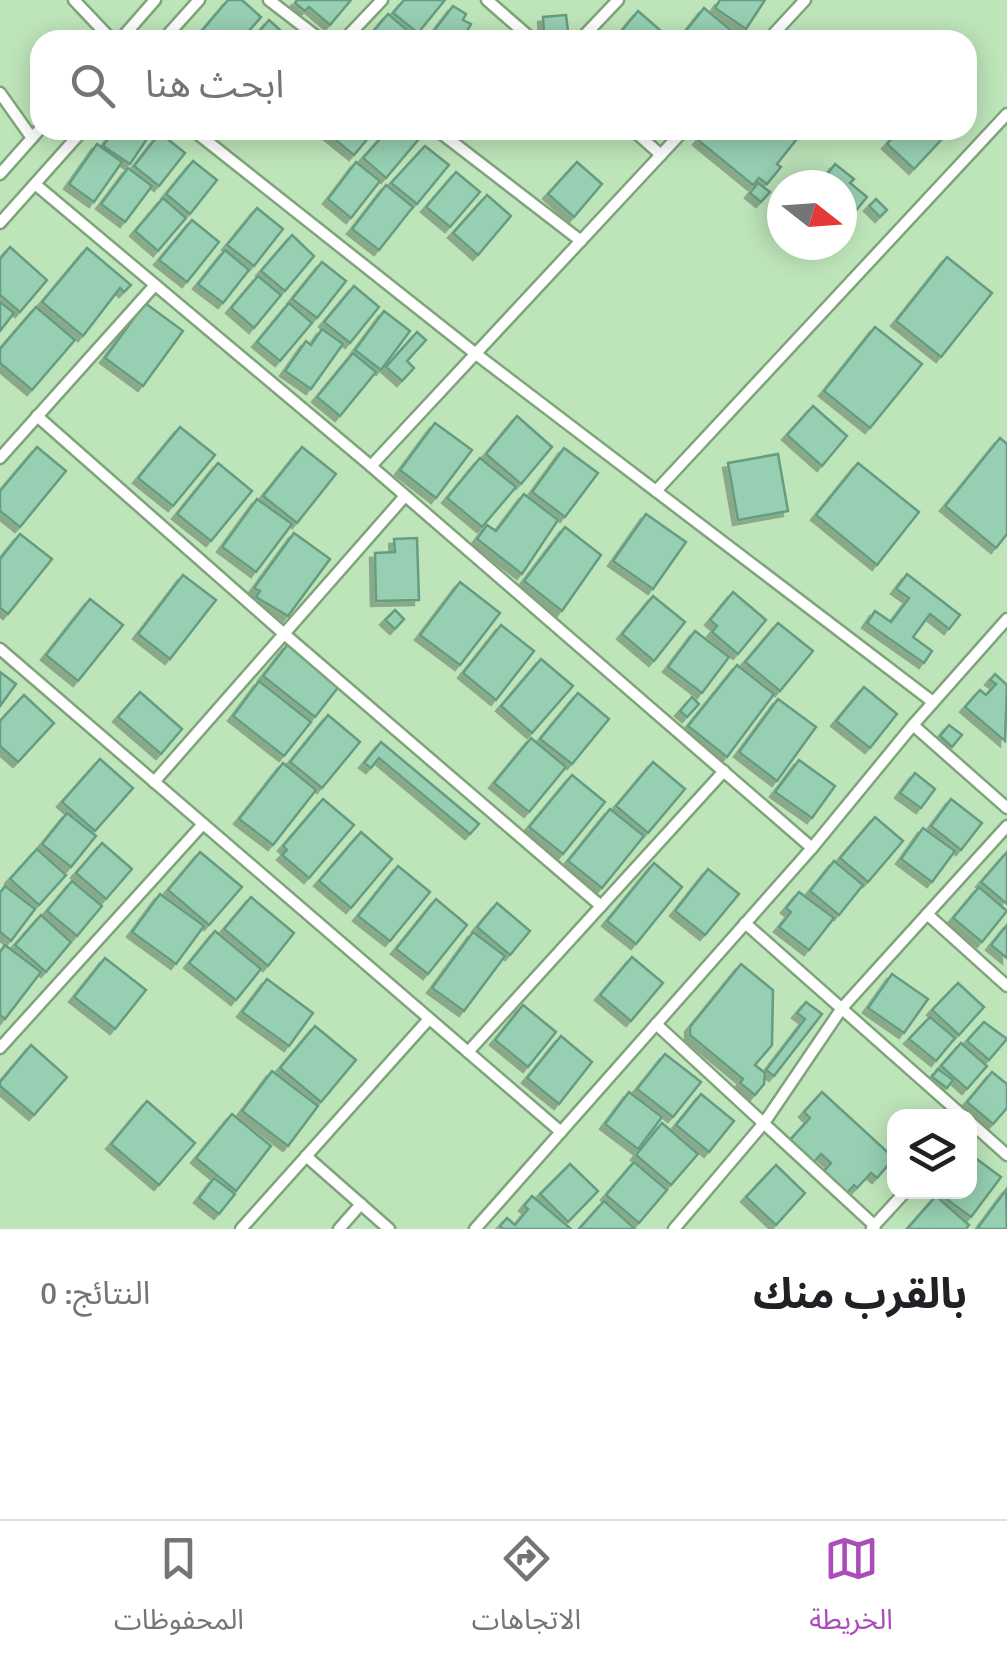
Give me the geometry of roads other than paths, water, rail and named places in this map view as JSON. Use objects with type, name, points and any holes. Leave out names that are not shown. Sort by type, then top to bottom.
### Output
[{"type":"street","points":[[74,0],[102,30]]},
{"type":"street","points":[[129,30],[155,0]]},
{"type":"street","points":[[172,30],[198,0]]},
{"type":"street","points":[[269,0],[308,30]]},
{"type":"street","points":[[354,30],[382,0]]},
{"type":"street","points":[[486,0],[520,30]]},
{"type":"street","points":[[590,30],[618,0]]},
{"type":"street","points":[[778,30],[806,0]]},
{"type":"street","points":[[0,93],[30,127]]},
{"type":"street","points":[[656,491],[1007,114]]},
{"type":"street","points":[[0,174],[31,140]]},
{"type":"street","points":[[0,223],[74,140]]},
{"type":"street","points":[[206,140],[476,354],[932,702]]},
{"type":"street","points":[[450,140],[581,241]]},
{"type":"street","points":[[644,140],[661,156]]},
{"type":"street","points":[[371,466],[675,140]]},
{"type":"street","points":[[35,184],[371,466],[812,848]]},
{"type":"street","points":[[0,458],[154,284]]},
{"type":"street","points":[[37,416],[601,906]]},
{"type":"street","points":[[154,782],[405,496]]},
{"type":"street","points":[[479,1228],[812,848],[1007,618]]},
{"type":"street","points":[[0,649],[561,1132]]},
{"type":"street","points":[[913,725],[1007,808]]},
{"type":"street","points":[[468,1052],[724,772]]},
{"type":"street","points":[[0,1048],[203,824]]},
{"type":"street","points":[[674,1229],[764,1123],[842,1008],[1007,826]]},
{"type":"street","points":[[927,914],[1007,986]]},
{"type":"street","points":[[745,923],[955,1109]]},
{"type":"street","points":[[241,1229],[430,1018]]},
{"type":"street","points":[[656,1024],[873,1227],[899,1199]]},
{"type":"street","points":[[977,1128],[1007,1155]]},
{"type":"street","points":[[306,1156],[390,1229]]},
{"type":"street","points":[[338,1229],[361,1204]]}]
